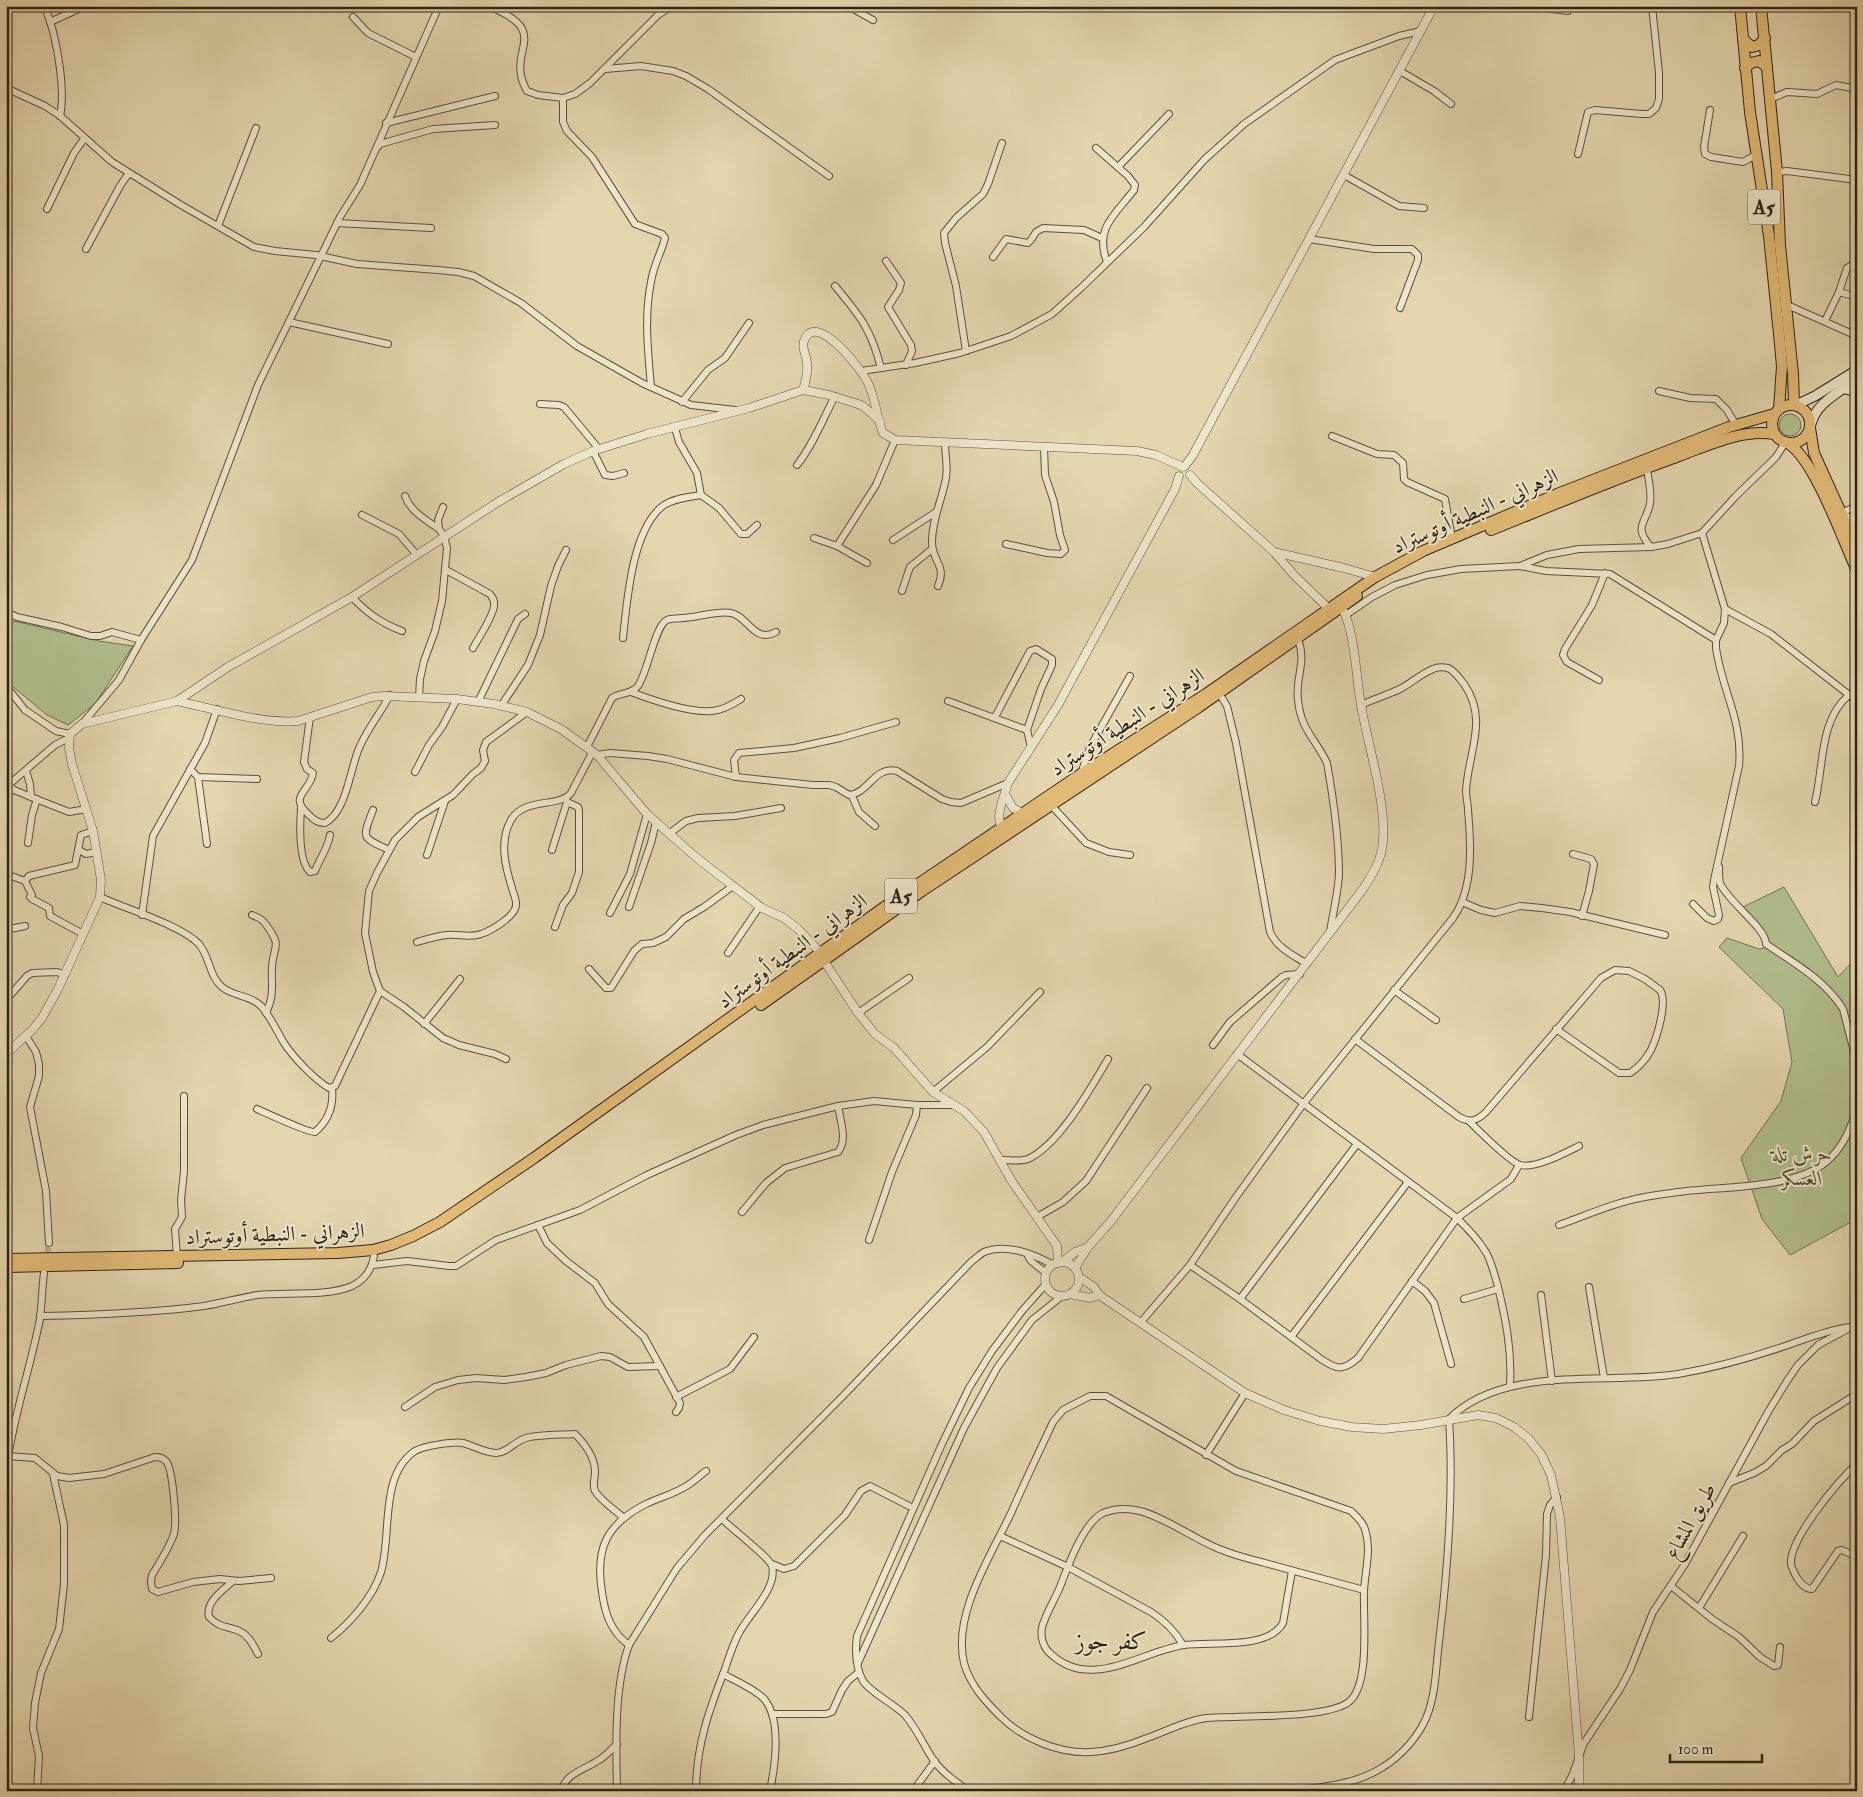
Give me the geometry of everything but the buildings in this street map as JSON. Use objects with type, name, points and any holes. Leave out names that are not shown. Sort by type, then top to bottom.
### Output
[{"type":"main road","name":"A5","points":[[1740,6],[1745,68],[1769,236],[1781,358],[1777,411],[1772,427],[1774,434]]},
{"type":"main road","name":"A5","points":[[1761,6],[1777,172],[1785,304],[1795,405],[1788,405],[1777,411]]},
{"type":"main road","points":[[1743,39],[1752,47],[1759,45],[1765,38]]},
{"type":"main road","points":[[1745,68],[1751,63],[1759,62],[1768,68]]},
{"type":"main road","points":[[1795,405],[1857,370]]},
{"type":"main road","points":[[1837,382],[1852,384]]},
{"type":"main road","points":[[1852,384],[1857,392]]},
{"type":"main road","points":[[1787,443],[1796,443],[1803,440],[1808,435],[1813,415],[1819,406],[1852,384]]},
{"type":"main road","points":[[1795,405],[1803,409],[1809,416],[1814,453],[1857,548]]},
{"type":"main road","name":"الزهراني - النبطية أوتوستراد","points":[[935,878],[1001,829],[1081,774],[1206,694],[1375,577],[1423,551],[1557,494],[1777,411]]},
{"type":"main road","name":"الزهراني - النبطية أوتوستراد","points":[[6,1267],[131,1261],[178,1256],[338,1253],[373,1250],[413,1236],[440,1222],[534,1158],[919,888],[1219,693],[1298,638],[1344,612],[1371,587],[1442,548],[1647,468],[1734,437],[1754,432],[1774,434]]},
{"type":"main road","points":[[1774,434],[1779,440],[1796,448],[1804,458],[1818,482],[1857,571]]},
{"type":"main road","name":"الزهراني - النبطية أوتوستراد","points":[[6,1259],[131,1261],[373,1260],[429,1236],[680,1060],[822,957]]},
{"type":"street","points":[[44,6],[50,22],[60,82],[62,107],[60,116]]},
{"type":"street","points":[[50,22],[85,6]]},
{"type":"street","points":[[86,809],[69,812],[7,786],[55,745],[69,736],[114,688],[141,640],[192,560],[258,385],[338,223],[360,185],[386,122],[439,6]]},
{"type":"street","points":[[488,6],[515,20],[524,30],[525,40],[520,69],[527,91],[538,95],[563,98],[575,94],[604,69],[658,14],[672,6]]},
{"type":"street","points":[[848,6],[873,20]]},
{"type":"street","points":[[1001,829],[999,816],[1008,783],[1058,705],[1185,473],[1434,6]]},
{"type":"street","points":[[1528,6],[1568,11]]},
{"type":"street","points":[[1578,154],[1588,112],[1592,110],[1646,114],[1654,110],[1658,104],[1660,73],[1652,6]]},
{"type":"street","points":[[353,17],[368,33],[416,57]]},
{"type":"street","points":[[861,371],[906,364],[966,351],[1011,336],[1052,314],[1166,204],[1205,159],[1244,124],[1335,60],[1399,36],[1421,31]]},
{"type":"street","points":[[604,69],[642,66],[660,68],[686,76],[708,89],[829,176]]},
{"type":"street","points":[[1400,71],[1434,91],[1451,104]]},
{"type":"street","points":[[1770,99],[1787,92],[1817,94],[1836,85],[1857,89]]},
{"type":"street","points":[[6,88],[45,106],[60,116],[112,162],[254,247],[323,256],[357,264],[445,271],[474,276],[521,303],[577,346],[650,387],[691,405],[737,411]]},
{"type":"street","points":[[386,122],[495,96]]},
{"type":"street","points":[[563,98],[564,126],[592,157],[609,180],[634,222],[638,226],[662,234],[665,238],[654,265],[649,298],[647,340],[650,387]]},
{"type":"street","points":[[1710,110],[1704,147],[1705,154],[1711,157],[1743,162],[1756,155]]},
{"type":"street","points":[[1118,167],[1169,114]]},
{"type":"street","points":[[373,152],[380,144],[433,129],[495,125]]},
{"type":"street","points":[[218,226],[256,128]]},
{"type":"street","points":[[47,209],[74,153],[84,139]]},
{"type":"street","points":[[966,351],[956,286],[944,234],[956,218],[983,194],[1002,144]]},
{"type":"street","points":[[1096,148],[1132,180],[1134,188],[1106,226],[1102,238],[1102,248],[1107,262]]},
{"type":"street","points":[[1777,172],[1787,171],[1857,180]]},
{"type":"street","points":[[86,249],[129,173]]},
{"type":"street","points":[[1344,176],[1399,206],[1424,208]]},
{"type":"street","points":[[338,223],[431,228]]},
{"type":"street","points":[[993,257],[1006,239],[1010,238],[1028,243],[1036,232],[1043,228],[1084,230],[1102,238]]},
{"type":"street","points":[[1309,239],[1365,248],[1406,248],[1415,251],[1418,255],[1418,260],[1400,308]]},
{"type":"street","points":[[886,261],[900,281],[900,287],[888,307],[912,345],[912,351],[906,364]]},
{"type":"street","points":[[1825,321],[1839,292],[1847,268],[1852,265],[1857,266]]},
{"type":"street","points":[[835,286],[864,322],[872,336],[881,368]]},
{"type":"street","points":[[1839,292],[1857,296]]},
{"type":"street","points":[[1785,304],[1857,336]]},
{"type":"street","points":[[289,322],[388,344]]},
{"type":"street","points":[[682,402],[708,370],[725,358],[749,322]]},
{"type":"street","points":[[803,390],[808,365],[803,346],[804,341],[810,333],[823,333],[837,344],[861,371],[874,396],[883,432],[895,440],[1137,451],[1156,455],[1185,473],[1198,484],[1274,552],[1294,575],[1328,608]]},
{"type":"street","points":[[82,724],[177,701],[228,667],[352,597],[498,502],[564,464],[596,450],[775,400],[803,390],[836,396],[863,406],[880,421]]},
{"type":"street","points":[[1659,391],[1690,398],[1716,399],[1727,410],[1736,425]]},
{"type":"street","points":[[797,465],[807,452],[836,396]]},
{"type":"street","points":[[540,404],[564,407],[596,450],[606,476],[624,473]]},
{"type":"street","points":[[675,428],[679,442],[697,473],[701,495],[728,517],[741,534],[751,532],[757,525]]},
{"type":"street","points":[[1332,436],[1378,454],[1394,455],[1398,458],[1403,463],[1404,479],[1407,482],[1445,499],[1452,539]]},
{"type":"street","points":[[837,546],[876,485],[895,440]]},
{"type":"street","points":[[938,586],[942,572],[932,549],[933,528],[946,477],[945,443]]},
{"type":"street","points":[[1520,566],[1563,551],[1651,547],[1668,544],[1702,533],[1734,497],[1776,458],[1787,443]]},
{"type":"street","points":[[1006,544],[1047,553],[1061,554],[1065,550],[1060,536],[1054,502],[1045,475],[1044,447]]},
{"type":"street","points":[[1647,468],[1650,500],[1643,520],[1642,532],[1651,547]]},
{"type":"street","points":[[623,638],[632,571],[648,525],[657,512],[669,502],[701,495]]},
{"type":"street","points":[[405,496],[407,503],[422,518],[439,529],[444,536],[448,548],[441,611],[424,661],[419,697]]},
{"type":"street","points":[[1842,514],[1857,506]]},
{"type":"street","points":[[439,529],[438,520],[443,507]]},
{"type":"street","points":[[893,540],[936,512]]},
{"type":"street","points":[[1842,514],[1849,517],[1857,525]]},
{"type":"street","points":[[362,515],[367,520],[388,527],[399,534],[416,554]]},
{"type":"street","points":[[1693,904],[1707,918],[1714,921],[1718,918],[1713,887],[1740,766],[1741,749],[1736,718],[1717,655],[1716,640],[1724,623],[1724,609],[1702,533]]},
{"type":"street","points":[[814,538],[837,546],[867,563]]},
{"type":"street","points":[[902,591],[910,567],[932,549]]},
{"type":"street","points":[[501,706],[528,665],[540,635],[550,586],[566,550]]},
{"type":"street","points":[[1274,552],[1335,565],[1375,577]]},
{"type":"street","points":[[1075,1268],[1088,1247],[1116,1214],[1364,889],[1376,867],[1382,849],[1383,826],[1381,806],[1361,705],[1350,630],[1344,612],[1395,585],[1427,575],[1462,569],[1520,566],[1546,571],[1605,573],[1616,577],[1716,640]]},
{"type":"street","points":[[446,570],[490,594],[494,600],[492,612],[474,648]]},
{"type":"street","points":[[1600,680],[1567,662],[1563,655],[1564,649],[1592,606],[1605,573]]},
{"type":"street","points":[[352,597],[374,618],[386,625],[402,630]]},
{"type":"street","points":[[1724,609],[1771,634],[1857,701]]},
{"type":"street","points":[[6,612],[17,617],[62,627],[91,636],[96,637],[116,632],[141,640]]},
{"type":"street","points":[[631,692],[642,680],[660,626],[667,620],[727,612],[738,615],[752,629],[763,635],[770,635],[776,632]]},
{"type":"street","points":[[478,702],[518,619],[525,614]]},
{"type":"street","points":[[1298,638],[1303,658],[1297,690],[1300,709],[1307,731],[1327,763],[1338,848],[1339,874],[1337,896],[1330,933]]},
{"type":"street","points":[[995,717],[1030,651],[1036,649],[1052,659],[1053,662],[1041,689],[1027,730],[1031,747]]},
{"type":"street","points":[[1141,1322],[1190,1265],[1236,1197],[1304,1103],[1453,918],[1462,902],[1469,859],[1467,778],[1478,725],[1473,701],[1466,687],[1453,671],[1445,668],[1435,668],[1401,688],[1361,705]]},
{"type":"street","points":[[1081,774],[1090,746],[1130,676]]},
{"type":"street","points":[[6,686],[25,710],[56,731],[69,736]]},
{"type":"street","points":[[552,850],[567,800],[593,751],[612,698],[618,694],[631,692],[672,705],[706,711],[725,708],[742,699]]},
{"type":"street","points":[[1219,693],[1227,706],[1233,725],[1270,932],[1278,946],[1307,964]]},
{"type":"street","points":[[1816,802],[1828,726],[1836,708],[1849,695]]},
{"type":"street","points":[[301,808],[319,823],[327,822],[337,811],[346,791],[360,746],[390,696]]},
{"type":"street","points":[[177,701],[264,720],[286,722],[298,721],[372,697],[457,699],[527,712],[561,729],[593,751],[647,814],[670,832],[698,859],[760,906],[784,918],[798,929],[822,957],[858,1013],[875,1034],[894,1048],[932,1092],[964,1111],[984,1132],[1012,1180],[1057,1246],[1058,1263]]},
{"type":"street","points":[[415,772],[457,699]]},
{"type":"street","points":[[948,701],[1027,730]]},
{"type":"street","points":[[142,915],[153,836],[205,743],[217,709]]},
{"type":"street","points":[[506,1059],[495,1054],[458,1045],[443,1038],[404,1007],[380,991],[373,972],[365,932],[366,908],[369,891],[389,850],[400,834],[418,817],[445,801],[484,764],[483,750],[486,742],[527,712]]},
{"type":"street","points":[[310,717],[304,762],[307,769],[313,773],[299,799],[301,808],[302,854],[306,868],[310,872],[315,871],[328,844],[330,835]]},
{"type":"street","points":[[736,777],[734,760],[739,753],[794,748],[840,738],[896,722]]},
{"type":"street","points":[[6,1054],[42,1018],[65,975],[100,897],[101,880],[93,831],[72,764],[69,736]]},
{"type":"street","points":[[593,751],[666,759],[736,777],[813,786],[829,785],[838,788],[846,795],[852,796],[884,771],[891,769],[942,799],[951,802],[961,803],[1008,783]]},
{"type":"street","points":[[190,769],[198,777],[206,844]]},
{"type":"street","points":[[26,771],[34,798],[28,843]]},
{"type":"street","points":[[198,777],[257,779]]},
{"type":"street","points":[[1004,794],[1013,808],[1024,814]]},
{"type":"street","points":[[852,796],[859,812],[875,826]]},
{"type":"street","points":[[417,942],[447,935],[478,936],[502,923],[511,915],[516,903],[506,867],[504,851],[505,836],[510,821],[515,814],[534,804],[567,800],[578,807],[579,811],[580,866],[575,886],[559,914],[555,927]]},
{"type":"street","points":[[427,855],[445,801]]},
{"type":"street","points":[[1050,804],[1086,843],[1109,852],[1130,855]]},
{"type":"street","points":[[670,832],[686,821],[698,818],[735,816],[781,808]]},
{"type":"street","points":[[373,810],[365,831],[366,837],[370,841],[389,850]]},
{"type":"street","points":[[610,913],[630,874],[647,814]]},
{"type":"street","points":[[628,907],[651,843],[656,822]]},
{"type":"street","points":[[25,880],[29,876],[75,865],[81,835],[93,831]]},
{"type":"street","points":[[79,850],[86,854],[96,852]]},
{"type":"street","points":[[1573,854],[1591,859],[1594,864],[1590,890],[1582,916]]},
{"type":"street","points":[[1718,859],[1720,883],[1733,902],[1766,938],[1766,944],[1820,982],[1839,1003],[1843,1009],[1857,1063]]},
{"type":"street","points":[[6,874],[25,880],[32,895],[30,897],[49,908],[50,916],[83,934]]},
{"type":"street","points":[[589,969],[606,988],[611,988],[634,951],[642,944],[653,943],[666,937],[684,918],[704,907],[733,886]]},
{"type":"street","points":[[100,897],[190,936],[204,950],[217,982],[223,988],[236,995],[258,1002],[285,1045],[296,1058],[323,1084],[332,1088]]},
{"type":"street","points":[[1462,902],[1491,912],[1526,906],[1542,908],[1666,935]]},
{"type":"street","points":[[728,953],[760,906]]},
{"type":"street","points":[[252,914],[265,922],[276,937],[275,958],[272,965],[272,996],[266,1013]]},
{"type":"street","points":[[6,933],[10,929],[26,926]]},
{"type":"street","points":[[1470,1122],[1479,1119],[1486,1112],[1556,1029],[1601,978],[1610,972],[1624,970],[1635,973],[1660,990],[1662,994],[1663,1002],[1653,1044],[1646,1058],[1630,1073],[1618,1073],[1556,1029]]},
{"type":"street","points":[[6,1000],[27,976],[32,973],[57,972],[65,975]]},
{"type":"street","points":[[1213,1045],[1230,1022],[1282,977],[1300,974]]},
{"type":"street","points":[[858,1013],[909,978]]},
{"type":"street","points":[[424,1024],[460,979]]},
{"type":"street","points":[[1394,990],[1436,1020]]},
{"type":"street","points":[[257,1109],[309,1132],[315,1132],[330,1114],[333,1099],[332,1088],[335,1086],[380,991]]},
{"type":"street","points":[[932,1092],[987,1047],[1040,992]]},
{"type":"street","points":[[26,1036],[36,1052],[39,1064],[39,1076],[30,1107],[46,1191],[49,1243]]},
{"type":"street","points":[[1355,1039],[1459,1117],[1470,1122],[1519,1165],[1533,1164],[1579,1146]]},
{"type":"street","points":[[1237,1054],[1457,1218],[1476,1239],[1487,1255],[1498,1289],[1509,1336],[1510,1386]]},
{"type":"street","points":[[1001,1160],[1027,1160],[1045,1148],[1077,1108],[1108,1058]]},
{"type":"street","points":[[1037,1217],[1063,1202],[1086,1181],[1147,1088]]},
{"type":"street","points":[[178,1256],[175,1229],[182,1217],[184,1096]]},
{"type":"street","points":[[40,1316],[109,1314],[185,1308],[222,1303],[257,1295],[335,1290],[356,1283],[366,1275],[373,1260],[456,1266],[496,1240],[580,1210],[647,1175],[736,1135],[764,1125],[838,1106],[874,1101],[917,1105],[954,1105]]},
{"type":"street","points":[[869,1240],[906,1134],[916,1115],[917,1105]]},
{"type":"street","points":[[742,1212],[766,1183],[785,1168],[841,1150],[843,1141],[838,1106]]},
{"type":"street","points":[[1559,1225],[1637,1199],[1696,1190],[1760,1184],[1798,1176],[1814,1170],[1828,1161],[1845,1139],[1857,1107]]},
{"type":"street","points":[[1240,1299],[1357,1144]]},
{"type":"street","points":[[1190,1265],[1240,1299],[1328,1364],[1335,1368],[1344,1368],[1349,1366],[1363,1351],[1457,1218],[1511,1179],[1519,1165]]},
{"type":"street","points":[[1291,1337],[1408,1182]]},
{"type":"street","points":[[538,1225],[547,1243],[594,1283],[608,1304],[644,1337],[680,1406],[676,1412]]},
{"type":"street","points":[[1046,1273],[1075,1252],[1088,1247]]},
{"type":"street","points":[[617,1791],[618,1706],[622,1670],[629,1645],[677,1568],[705,1535],[844,1395],[971,1262],[984,1252],[1009,1249],[1027,1254],[1035,1254],[1058,1263],[1072,1265],[1079,1277],[1079,1284],[1032,1320],[997,1368],[964,1428],[858,1663]]},
{"type":"street","points":[[1027,1254],[1031,1261],[1046,1273]]},
{"type":"street","points":[[44,1273],[40,1316],[7,1456],[35,1458],[53,1474],[62,1478],[91,1476],[115,1471],[150,1458],[163,1458],[170,1469],[176,1526],[173,1536],[152,1575],[152,1589],[158,1592],[193,1582],[220,1579],[233,1581],[271,1578]]},
{"type":"street","points":[[1046,1273],[1046,1284],[1052,1293],[1090,1298],[1099,1295]]},
{"type":"street","points":[[1079,1277],[1094,1287],[1099,1295],[1245,1393],[1284,1410],[1320,1421],[1352,1427],[1383,1429],[1421,1425],[1478,1415],[1496,1418],[1514,1426],[1528,1438],[1541,1454],[1551,1475],[1564,1547],[1579,1756],[1579,1791]]},
{"type":"street","points":[[1412,1281],[1425,1291],[1434,1303],[1451,1364]]},
{"type":"street","points":[[969,1791],[946,1774],[935,1761],[906,1717],[894,1704],[872,1691],[864,1683],[859,1672],[855,1649],[857,1636],[969,1388],[992,1350],[1046,1284]]},
{"type":"street","points":[[1589,1287],[1604,1378]]},
{"type":"street","points":[[1464,1299],[1498,1289]]},
{"type":"street","points":[[1541,1295],[1552,1381]]},
{"type":"street","points":[[1281,1791],[1336,1784],[1362,1777],[1383,1768],[1402,1752],[1416,1736],[1427,1717],[1433,1694],[1449,1540],[1451,1452],[1449,1419],[1456,1412],[1479,1397],[1510,1386],[1552,1381],[1677,1374],[1743,1360],[1820,1334],[1853,1326]]},
{"type":"street","name":"طريق المشاع","points":[[1564,1791],[1572,1776],[1584,1743],[1620,1689],[1630,1670],[1653,1612],[1686,1564],[1768,1412],[1798,1364],[1818,1345],[1853,1326]]},
{"type":"street","points":[[676,1397],[730,1369],[754,1337]]},
{"type":"street","points":[[405,1407],[435,1387],[458,1380],[476,1378],[504,1380],[526,1377],[546,1373],[566,1365],[601,1356],[610,1358],[628,1367],[660,1366]]},
{"type":"street","points":[[1206,1455],[1245,1393]]},
{"type":"street","points":[[1729,1483],[1766,1466],[1782,1450],[1792,1444],[1808,1426],[1857,1394]]},
{"type":"street","points":[[1090,1396],[1106,1396],[1206,1455],[1252,1478],[1351,1511],[1361,1520],[1366,1533],[1368,1555],[1364,1590],[1363,1662],[1360,1684],[1356,1694],[1350,1702],[1327,1711],[1200,1719],[1174,1726],[1146,1739],[1091,1752],[1072,1751],[1032,1740],[1014,1730],[982,1697],[971,1681],[964,1661],[963,1634],[970,1605],[1053,1422],[1063,1410],[1090,1396]]},
{"type":"street","points":[[952,1423],[964,1428]]},
{"type":"street","points":[[331,1638],[358,1610],[377,1580],[384,1555],[394,1482],[402,1465],[416,1451],[425,1447],[460,1442],[490,1453],[500,1453],[525,1439],[575,1434],[594,1462],[593,1483],[595,1490],[624,1518]]},
{"type":"street","points":[[1857,1464],[1837,1484],[1804,1530],[1792,1557],[1791,1565],[1800,1583],[1810,1589],[1814,1587],[1838,1551],[1842,1550],[1857,1557]]},
{"type":"street","points":[[629,1645],[616,1635],[608,1620],[602,1595],[601,1552],[607,1536],[624,1518],[647,1503],[688,1485],[706,1470]]},
{"type":"street","points":[[37,1791],[39,1756],[33,1728],[35,1703],[41,1673],[59,1629],[64,1584],[64,1525],[53,1474]]},
{"type":"street","points":[[722,1519],[734,1531],[764,1554],[772,1564],[784,1569],[794,1566],[845,1515],[861,1491],[870,1486],[909,1506]]},
{"type":"street","points":[[1529,1717],[1546,1555],[1547,1514],[1550,1505],[1556,1497]]},
{"type":"street","points":[[1292,1571],[1283,1623],[1280,1629],[1273,1635],[1247,1642],[1183,1645],[1117,1667],[1095,1670],[1077,1668],[1060,1662],[1050,1654],[1042,1642],[1042,1629],[1068,1567],[1088,1528],[1095,1519],[1104,1513],[1125,1508],[1147,1513],[1220,1550],[1364,1590]]},
{"type":"street","points":[[1000,1536],[1068,1567],[1162,1619],[1176,1633],[1183,1645]]},
{"type":"street","points":[[1699,1608],[1743,1536]]},
{"type":"street","points":[[696,1791],[702,1731],[739,1632],[752,1615],[771,1581],[772,1564]]},
{"type":"street","points":[[233,1581],[212,1601],[208,1610],[209,1616],[222,1626],[237,1630],[246,1635],[258,1654]]},
{"type":"street","points":[[1670,1586],[1722,1627],[1739,1637],[1760,1657],[1774,1666],[1778,1666],[1780,1647]]},
{"type":"street","points":[[772,1714],[826,1714],[832,1712],[848,1681],[859,1672]]},
{"type":"street","points":[[723,1674],[765,1700],[772,1714],[775,1751],[770,1791]]},
{"type":"street","points":[[562,1791],[565,1781],[572,1775],[598,1760],[617,1744]]},
{"type":"street","points":[[913,1791],[935,1761]]},
{"type":"green space","points":[[1790,414],[1798,417],[1801,425],[1798,433],[1790,436],[1782,433],[1779,425],[1782,417]]},
{"type":"green space","points":[[14,621],[99,641],[133,646],[95,704],[68,725],[47,715],[6,681],[6,634]]},
{"type":"green space","name":"حرش تلة العسكر","points":[[1784,887],[1838,977],[1857,957],[1857,1226],[1851,1222],[1790,1255],[1762,1219],[1741,1158],[1781,1101],[1792,1062],[1783,1009],[1719,947],[1727,938],[1759,949],[1765,948],[1767,943],[1743,907]]},
{"type":"tunnel","points":[[46,1262],[49,1243]]},
{"type":"district","name":"كفر جوز","points":[[1111,1641]]}]
